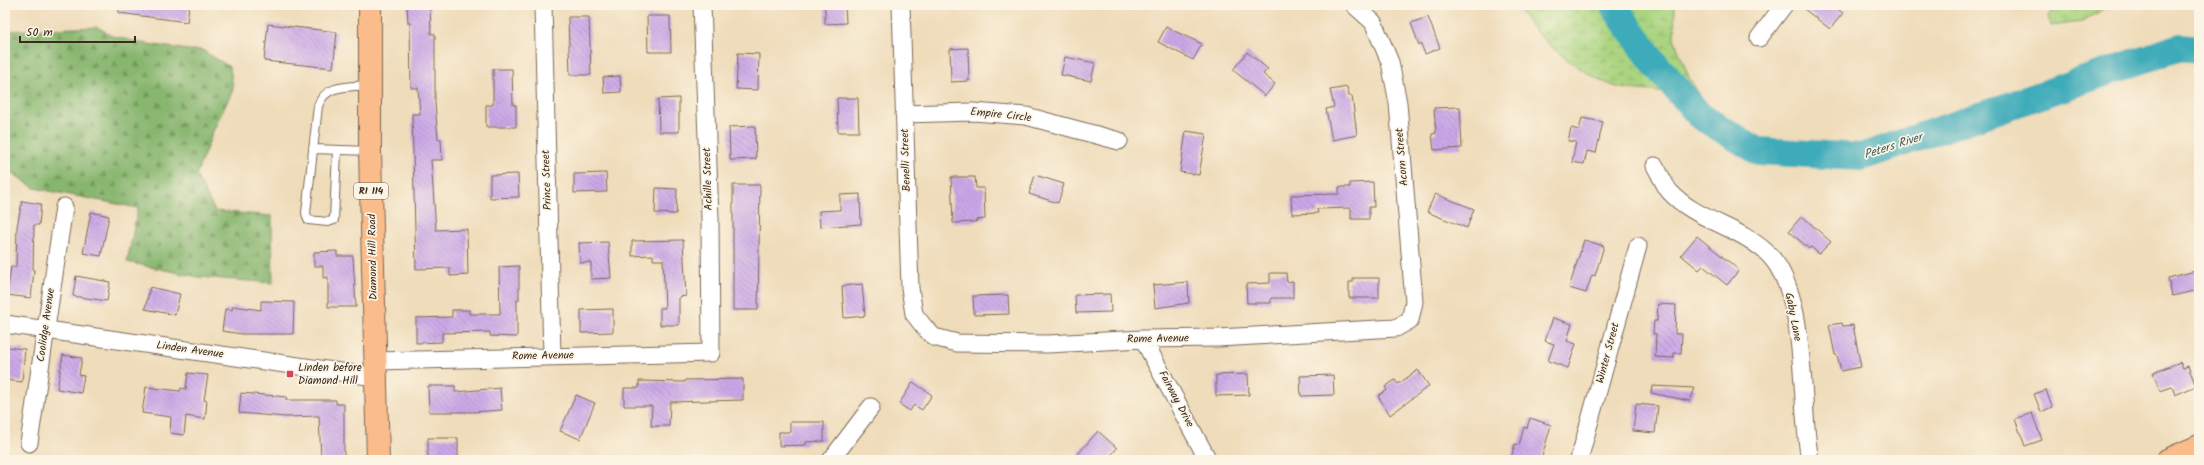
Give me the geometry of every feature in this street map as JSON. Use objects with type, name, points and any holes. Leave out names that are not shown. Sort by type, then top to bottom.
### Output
[{"type":"main road","name":"Diamond Hill Road","points":[[370,5],[370,151],[378,460]]},
{"type":"main road","points":[[2167,460],[2199,446]]},
{"type":"street","name":"Prince Street","points":[[543,5],[552,356]]},
{"type":"street","name":"Achille Street","points":[[702,5],[710,219],[711,353]]},
{"type":"street","name":"Benelli Street","points":[[901,5],[910,288],[914,314]]},
{"type":"street","name":"Acorn Street","points":[[1354,5],[1373,22],[1388,56],[1398,103],[1414,302],[1410,320]]},
{"type":"street","points":[[1759,38],[1784,5]]},
{"type":"street","name":"Empire Circle","points":[[904,114],[972,112],[1026,116],[1118,141]]},
{"type":"street","name":"Gaby Lane","points":[[1655,166],[1670,192],[1689,209],[1747,238],[1766,251],[1783,274],[1792,301],[1797,330],[1810,460]]},
{"type":"street","name":"Coolidge Avenue","points":[[29,443],[64,207]]},
{"type":"street","name":"Winter Street","points":[[1579,460],[1638,246]]},
{"type":"street","name":"Rome Avenue","points":[[914,314],[934,338],[957,343],[1048,344],[1143,339],[1218,338],[1396,328],[1410,320]]},
{"type":"street","name":"Linden Avenue","points":[[5,324],[45,331],[375,369]]},
{"type":"street","name":"Fairway Drive","points":[[1143,339],[1208,460]]},
{"type":"street","name":"Rome Avenue","points":[[375,369],[552,356],[711,353]]},
{"type":"street","points":[[831,460],[871,407]]},
{"type":"lane","points":[[337,150],[336,215],[334,220],[328,222],[308,220],[306,218],[313,149],[318,106],[321,97],[326,92],[334,89],[370,85]]},
{"type":"lane","points":[[313,149],[370,151]]},
{"type":"green space","points":[[1517,5],[1675,5],[1674,39],[1690,80],[1703,99],[1701,108],[1691,107],[1662,93],[1617,87],[1590,75],[1560,54],[1546,42],[1524,17]]},
{"type":"green space","points":[[2056,5],[2110,5],[2081,22],[2051,26],[2049,16]]},
{"type":"green space","points":[[98,27],[112,36],[142,43],[188,50],[202,50],[230,67],[233,90],[214,129],[196,175],[215,211],[272,216],[273,283],[198,277],[127,262],[138,208],[34,188],[5,168],[5,31]]},
{"type":"building","points":[[119,5],[189,5],[187,22],[119,13]]},
{"type":"building","points":[[407,5],[430,5],[431,34],[435,34],[435,103],[438,139],[441,139],[442,160],[431,160],[436,230],[467,229],[468,275],[450,276],[450,268],[416,269],[412,114],[420,114],[418,88],[411,88],[410,23],[408,23]]},
{"type":"building","points":[[825,5],[845,5],[846,23],[825,24]]},
{"type":"building","points":[[1799,5],[1832,5],[1843,13],[1830,29]]},
{"type":"building","points":[[647,16],[670,16],[671,52],[648,52]]},
{"type":"building","points":[[568,17],[589,17],[591,75],[570,75]]},
{"type":"building","points":[[1428,17],[1440,48],[1425,54],[1421,44],[1419,45],[1411,23]]},
{"type":"building","points":[[268,24],[337,32],[333,68],[264,61]]},
{"type":"building","points":[[1166,27],[1202,44],[1193,60],[1158,42]]},
{"type":"building","points":[[968,48],[969,81],[951,82],[950,49]]},
{"type":"building","points":[[1247,52],[1268,69],[1263,74],[1275,84],[1265,96],[1233,70]]},
{"type":"building","points":[[738,53],[759,54],[758,90],[736,89]]},
{"type":"building","points":[[1065,57],[1095,63],[1091,81],[1061,75]]},
{"type":"building","points":[[493,69],[512,69],[513,105],[516,105],[516,127],[486,127],[486,105],[493,105]]},
{"type":"building","points":[[620,76],[621,92],[604,93],[603,77]]},
{"type":"building","points":[[1347,87],[1349,96],[1352,96],[1357,135],[1332,140],[1326,109],[1334,107],[1330,90]]},
{"type":"building","points":[[679,98],[679,132],[659,132],[658,99]]},
{"type":"building","points":[[837,98],[858,98],[859,132],[838,132]]},
{"type":"building","points":[[1460,107],[1462,148],[1434,150],[1432,134],[1436,133],[1434,108]]},
{"type":"building","points":[[1582,118],[1603,122],[1596,153],[1587,151],[1584,164],[1572,162],[1576,142],[1568,141],[1571,128],[1579,130]]},
{"type":"building","points":[[755,126],[756,159],[730,160],[729,127]]},
{"type":"building","points":[[1186,131],[1206,134],[1199,175],[1180,172]]},
{"type":"building","points":[[606,173],[607,192],[574,193],[574,174]]},
{"type":"building","points":[[518,174],[519,197],[490,198],[490,175]]},
{"type":"building","points":[[1035,175],[1064,184],[1058,203],[1029,194]]},
{"type":"building","points":[[951,177],[975,177],[976,188],[984,188],[985,219],[976,220],[976,222],[953,223]]},
{"type":"building","points":[[1373,182],[1374,207],[1369,207],[1369,219],[1351,219],[1351,208],[1317,209],[1318,213],[1292,214],[1291,195],[1339,194],[1339,187],[1350,187],[1350,183]]},
{"type":"building","points":[[733,185],[760,185],[758,310],[733,310]]},
{"type":"building","points":[[656,188],[677,189],[676,214],[655,213]]},
{"type":"building","points":[[860,194],[861,224],[820,227],[819,211],[840,210],[840,195]]},
{"type":"building","points":[[1435,194],[1474,209],[1467,228],[1427,212]]},
{"type":"building","points":[[22,201],[41,204],[39,225],[34,225],[34,270],[31,298],[7,295],[11,267],[16,267],[17,227]]},
{"type":"building","points":[[91,212],[109,216],[101,256],[83,253]]},
{"type":"building","points":[[1802,216],[1831,242],[1819,254],[1811,247],[1809,249],[1789,231]]},
{"type":"building","points":[[1697,236],[1739,270],[1727,285],[1703,266],[1699,270],[1681,255]]},
{"type":"building","points":[[683,240],[686,296],[679,297],[679,325],[660,325],[660,308],[665,308],[663,260],[653,260],[653,255],[632,256],[632,241]]},
{"type":"building","points":[[1584,240],[1604,246],[1595,276],[1592,275],[1586,293],[1569,288]]},
{"type":"building","points":[[608,242],[611,278],[591,279],[591,262],[580,263],[579,243]]},
{"type":"building","points":[[337,251],[337,256],[353,256],[356,307],[328,307],[328,277],[323,278],[323,266],[314,266],[314,252]]},
{"type":"building","points":[[519,266],[517,337],[490,336],[490,332],[442,333],[442,342],[416,343],[416,318],[452,317],[452,310],[469,310],[469,314],[500,314],[499,267]]},
{"type":"building","points":[[2199,270],[2199,290],[2172,296],[2168,278]]},
{"type":"building","points":[[1270,273],[1286,273],[1287,282],[1293,281],[1293,298],[1271,298],[1271,303],[1247,303],[1246,284],[1270,283]]},
{"type":"building","points":[[76,276],[110,282],[107,301],[73,296]]},
{"type":"building","points":[[1353,278],[1379,278],[1379,298],[1349,298],[1349,282],[1353,282]]},
{"type":"building","points":[[1188,282],[1189,303],[1155,308],[1153,285]]},
{"type":"building","points":[[862,284],[865,316],[844,318],[842,286]]},
{"type":"building","points":[[150,287],[180,294],[175,315],[145,309]]},
{"type":"building","points":[[1110,294],[1111,312],[1076,313],[1075,295]]},
{"type":"building","points":[[1008,295],[1009,314],[974,315],[973,296]]},
{"type":"building","points":[[261,301],[294,302],[293,334],[242,334],[222,331],[225,309],[232,310],[233,306],[261,310]]},
{"type":"building","points":[[1658,304],[1676,305],[1675,334],[1682,334],[1681,353],[1674,353],[1674,358],[1655,357],[1656,334],[1653,334],[1654,321],[1657,321]]},
{"type":"building","points":[[613,309],[613,332],[581,333],[581,310]]},
{"type":"building","points":[[1553,318],[1572,324],[1567,341],[1576,344],[1568,368],[1548,361],[1554,344],[1545,341]]},
{"type":"building","points":[[1842,323],[1843,326],[1853,325],[1861,367],[1841,371],[1837,355],[1835,355],[1829,325]]},
{"type":"building","points":[[5,347],[25,349],[22,382],[5,380]]},
{"type":"building","points":[[63,355],[82,358],[79,375],[84,376],[81,393],[57,389]]},
{"type":"building","points":[[2180,362],[2183,368],[2188,366],[2196,386],[2175,395],[2172,387],[2160,391],[2153,373]]},
{"type":"building","points":[[1418,370],[1429,386],[1390,415],[1378,396],[1387,390],[1385,387],[1395,380],[1398,384]]},
{"type":"building","points":[[188,373],[208,375],[204,400],[207,401],[205,419],[186,416],[184,435],[170,433],[171,417],[142,413],[146,387],[180,391],[181,388],[186,389]]},
{"type":"building","points":[[1248,374],[1249,395],[1216,396],[1216,375]]},
{"type":"building","points":[[1333,375],[1334,395],[1301,396],[1300,376]]},
{"type":"building","points":[[743,379],[743,400],[670,402],[669,426],[651,426],[652,406],[624,406],[624,388],[639,388],[639,381],[685,382],[685,380]]},
{"type":"building","points":[[913,382],[932,395],[922,410],[914,405],[910,411],[899,404]]},
{"type":"building","points":[[428,386],[455,386],[455,392],[500,388],[502,410],[473,412],[429,412]]},
{"type":"building","points":[[1652,386],[1695,388],[1690,401],[1651,393]]},
{"type":"building","points":[[2046,390],[2052,407],[2041,412],[2034,394]]},
{"type":"building","points":[[241,393],[287,397],[286,400],[336,400],[336,404],[344,404],[344,460],[321,460],[319,416],[285,417],[239,413]]},
{"type":"building","points":[[576,395],[595,403],[580,439],[560,431]]},
{"type":"building","points":[[1636,404],[1658,406],[1655,433],[1633,431]]},
{"type":"building","points":[[2032,413],[2042,440],[2025,446],[2015,419]]},
{"type":"building","points":[[1530,418],[1551,425],[1541,460],[1511,458],[1515,444],[1519,445],[1524,427],[1527,428]]},
{"type":"building","points":[[790,422],[824,422],[824,441],[806,442],[806,445],[779,446],[779,432],[790,432]]},
{"type":"building","points":[[1098,431],[1117,448],[1107,460],[1085,460],[1078,454]]},
{"type":"building","points":[[428,438],[458,438],[458,460],[428,460]]},
{"type":"waterway","name":"Peters River","points":[[1613,5],[1655,64],[1700,116],[1758,151],[1861,157],[2180,47],[2199,49]]},
{"type":"place","name":"Linden before Diamond Hill","points":[[290,374]]}]
